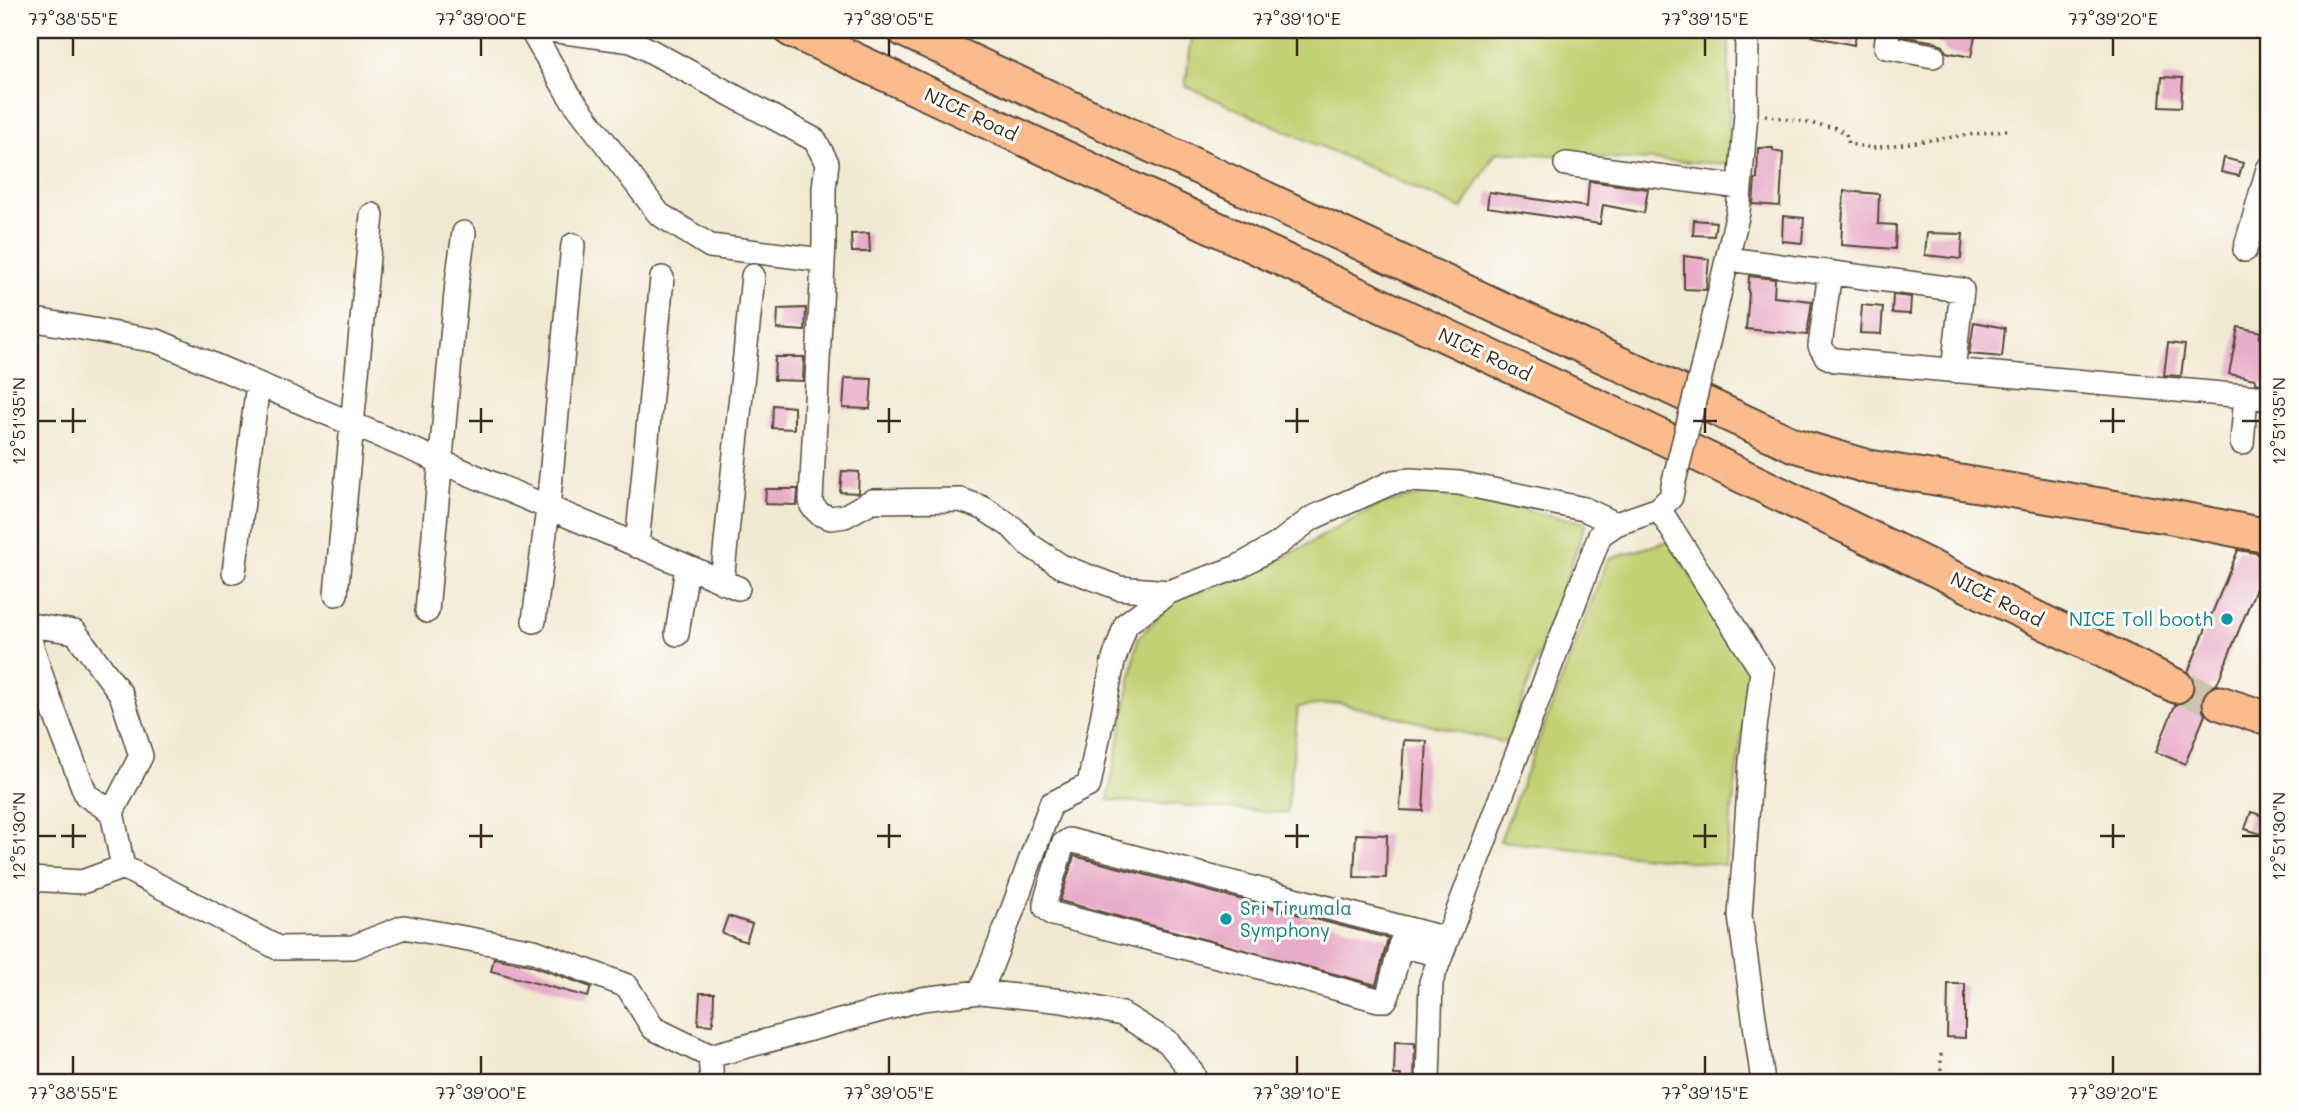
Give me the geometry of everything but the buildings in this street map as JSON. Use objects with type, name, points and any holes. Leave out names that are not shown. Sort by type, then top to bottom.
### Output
[{"type":"highway","name":"NICE Road","points":[[790,30],[1633,423],[2176,686]]},
{"type":"highway","points":[[904,30],[1794,444],[1869,467],[2172,517],[2268,536]]},
{"type":"highway","points":[[2220,703],[2268,719]]},
{"type":"street","points":[[531,30],[569,95],[659,214],[710,246],[822,260]]},
{"type":"street","points":[[550,30],[632,41],[814,140],[827,163],[811,500],[820,514],[831,518],[845,516],[872,501],[890,499],[961,500],[983,508],[1012,527],[1028,544],[1061,566],[1119,589],[1169,592]]},
{"type":"street","points":[[1428,1082],[1431,982],[1600,535],[1616,524],[1659,509],[1671,497],[1738,212],[1746,113],[1747,30]]},
{"type":"street","points":[[1888,30],[1886,47],[1933,56]]},
{"type":"street","points":[[1566,164],[1740,187]]},
{"type":"street","points":[[2245,250],[2268,169]]},
{"type":"street","points":[[336,594],[372,215]]},
{"type":"street","points":[[427,611],[457,282],[464,233]]},
{"type":"street","points":[[534,621],[548,508],[573,245]]},
{"type":"street","points":[[1728,259],[1962,290],[1952,371]]},
{"type":"street","points":[[1830,272],[1820,346],[1826,356],[1835,360],[2257,397],[2242,443]]},
{"type":"street","points":[[30,319],[157,341],[730,585],[752,276]]},
{"type":"street","points":[[637,546],[662,278]]},
{"type":"street","points":[[234,572],[258,384]]},
{"type":"street","points":[[980,992],[1001,945],[1051,804],[1089,785],[1113,662],[1126,624],[1169,592],[1238,567],[1278,544],[1312,519],[1393,482],[1439,480],[1472,486],[1573,506],[1616,524]]},
{"type":"street","points":[[1659,509],[1762,671],[1751,761],[1741,916],[1763,1082]]},
{"type":"street","points":[[677,634],[687,567]]},
{"type":"street","points":[[30,625],[75,632],[121,694],[141,756],[112,812],[123,867]]},
{"type":"street","points":[[30,640],[86,795],[112,812]]},
{"type":"street","points":[[1403,937],[1388,995],[1385,1000],[1378,1000],[1053,914],[1046,908],[1046,899],[1063,844],[1069,840],[1444,947]]},
{"type":"street","points":[[30,879],[82,881],[123,867],[278,948],[353,947],[404,927],[534,951],[626,986],[653,1028],[710,1056],[922,999],[980,992],[1063,1001],[1122,1014],[1167,1042],[1192,1072],[1196,1082]]},
{"type":"street","points":[[710,1056],[712,1082]]},
{"type":"path","points":[[1746,113],[1837,128],[1846,134],[1849,144],[1873,148],[2012,129]]},
{"type":"path","points":[[1937,1082],[1941,1078],[1941,1050]]},
{"type":"green space","points":[[1193,30],[1729,30],[1729,164],[1496,152],[1462,209],[1185,86]]},
{"type":"green space","points":[[1437,491],[1586,523],[1507,743],[1339,703],[1298,707],[1287,813],[1108,800],[1138,638],[1178,597],[1254,574],[1377,506]]},
{"type":"green space","points":[[1669,541],[1750,672],[1725,865],[1500,841],[1608,559]]},
{"type":"tunnel","points":[[2176,686],[2220,703]]},
{"type":"place","name":"NICE Toll booth","points":[[2227,619]]},
{"type":"place","name":"Sri Tirumala Symphony","points":[[1226,919]]}]
